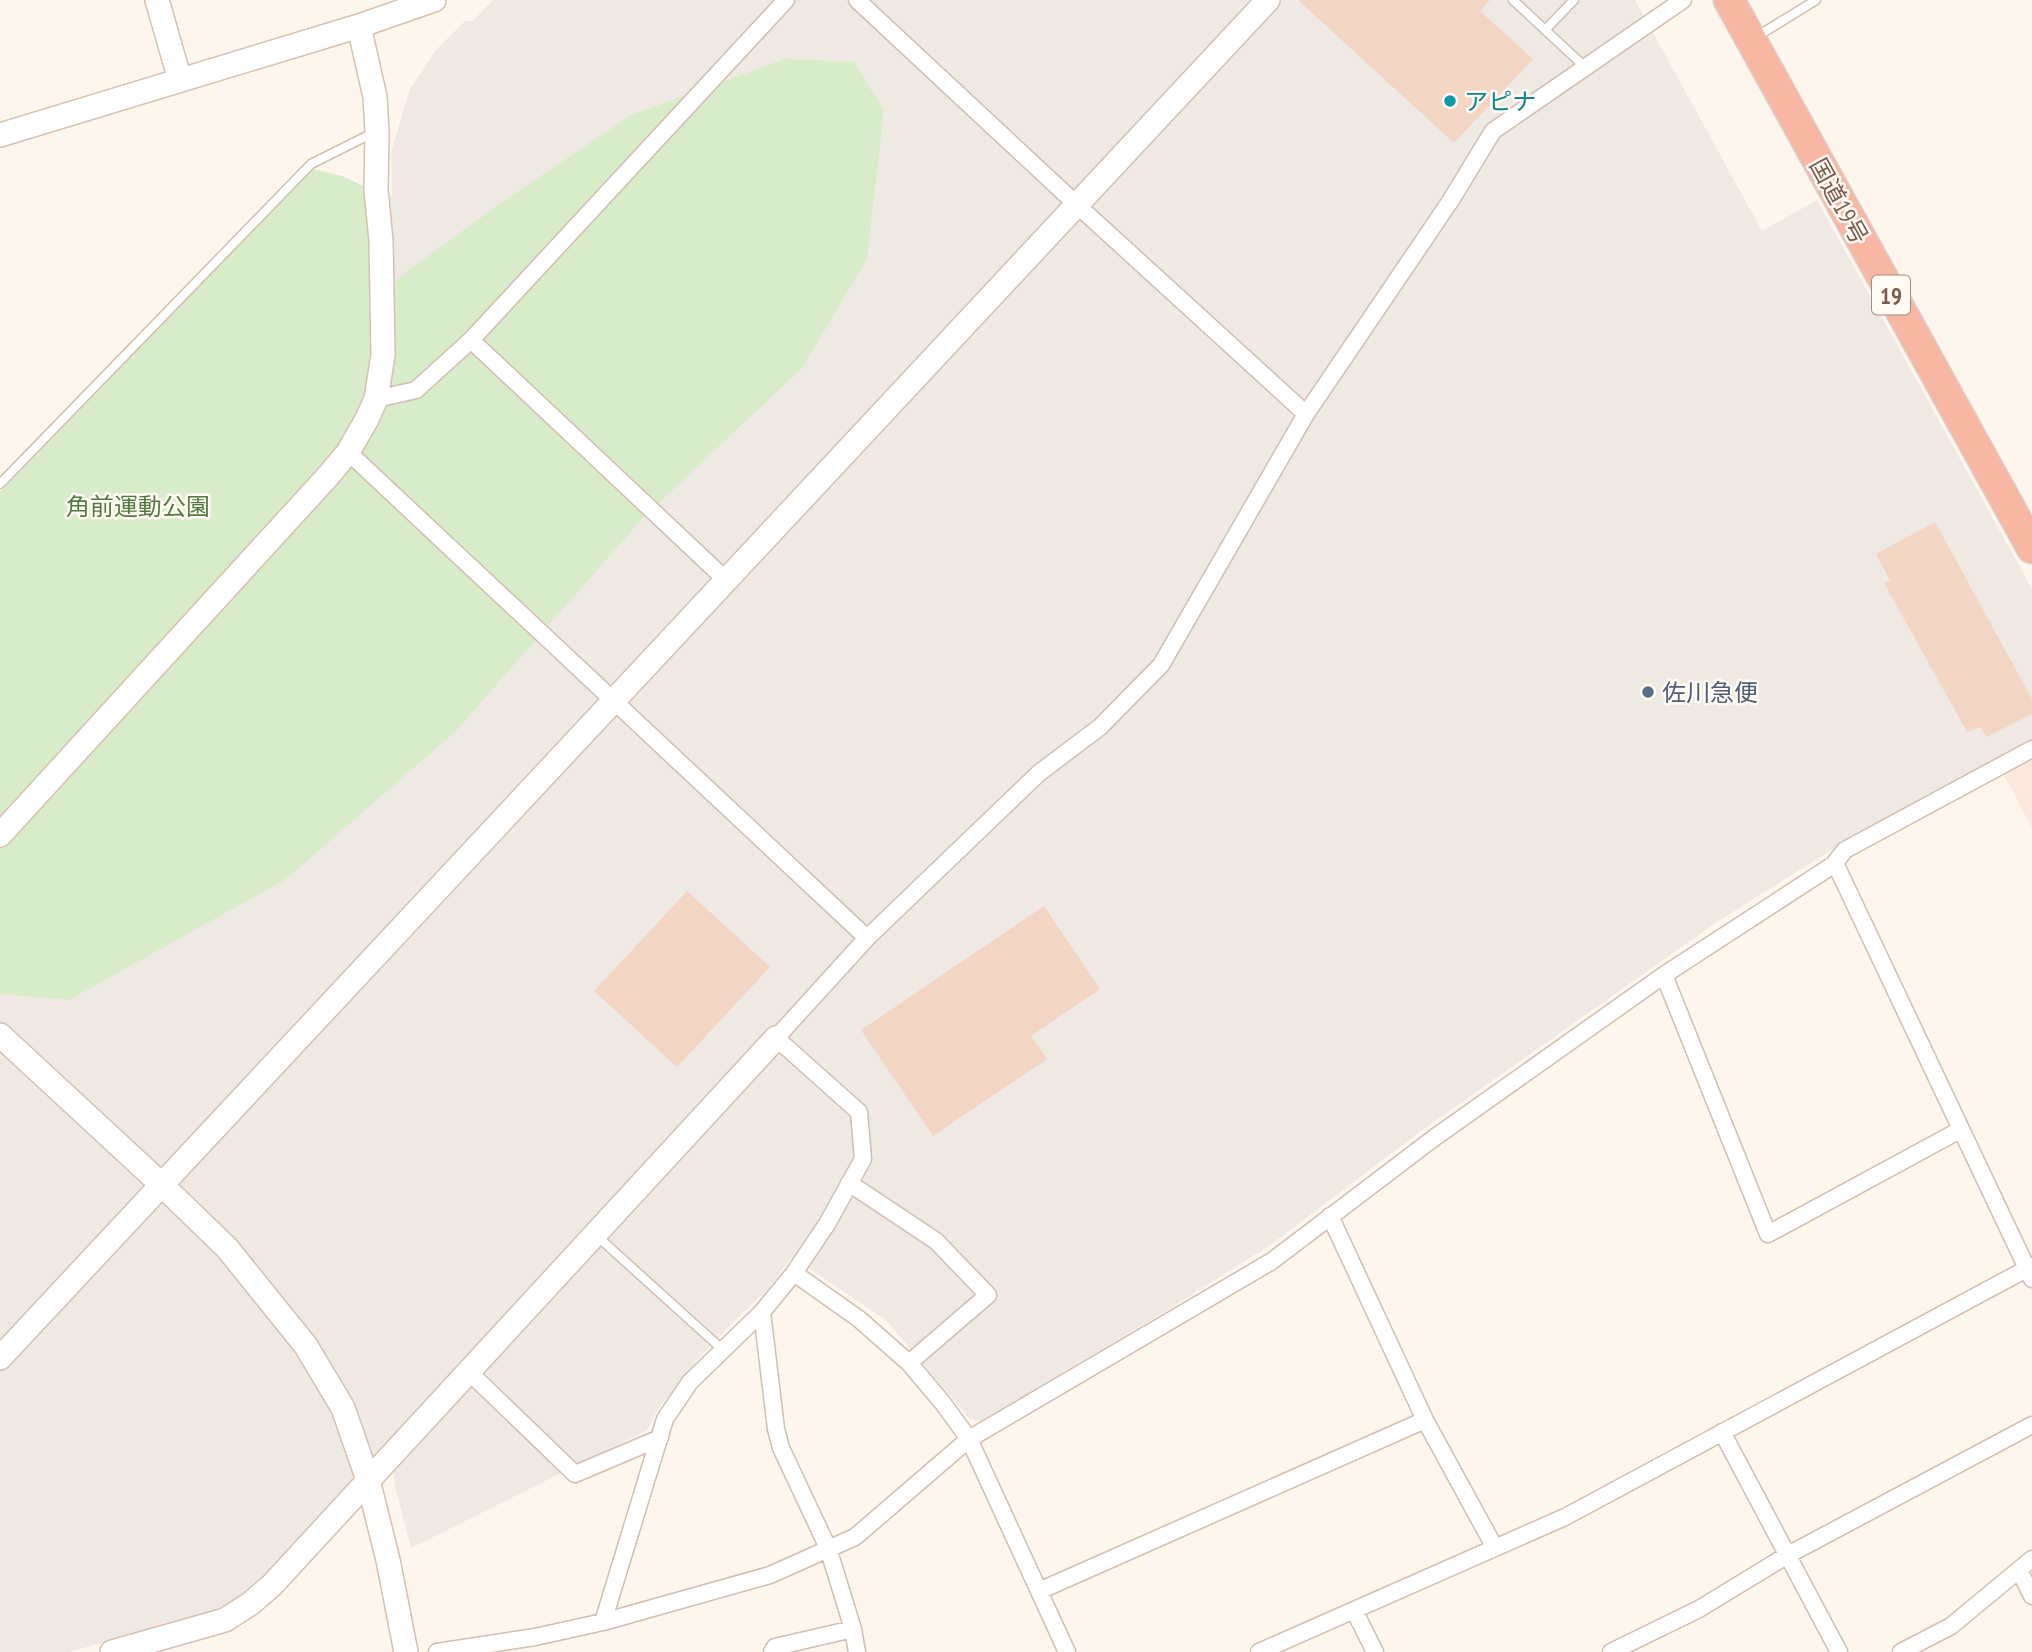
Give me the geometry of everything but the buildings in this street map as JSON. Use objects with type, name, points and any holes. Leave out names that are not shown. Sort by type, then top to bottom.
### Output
[{"type":"highway","name":"国道19号","points":[[1729,0],[2032,548]]},
{"type":"street","points":[[157,0],[180,80]]},
{"type":"street","points":[[0,135],[359,26],[434,0]]},
{"type":"street","points":[[376,399],[416,390],[471,340],[786,0]]},
{"type":"street","points":[[857,0],[1306,414]]},
{"type":"street","points":[[0,1359],[1268,0]]},
{"type":"street","points":[[112,1652],[225,1620],[272,1585],[867,938],[1039,773],[1100,727],[1161,665],[1306,414],[1451,200],[1493,131],[1683,0]]},
{"type":"street","points":[[0,835],[348,452],[376,399],[383,355],[381,241],[376,190],[377,131],[375,97],[359,26]]},
{"type":"street","points":[[471,340],[726,580]]},
{"type":"street","points":[[348,452],[867,938]]},
{"type":"street","points":[[437,1652],[536,1645],[603,1622],[770,1575],[855,1536],[969,1439],[1272,1261],[1434,1138],[1664,975],[1835,863],[1845,850],[2032,749]]},
{"type":"street","points":[[1259,1652],[1565,1517],[2030,1271],[1960,1130],[1835,863]]},
{"type":"street","points":[[1664,975],[1768,1234],[1960,1130]]},
{"type":"street","points":[[0,1035],[227,1248],[306,1346],[343,1408],[368,1480],[388,1560],[405,1652]]},
{"type":"street","points":[[603,1622],[665,1419],[690,1382],[762,1312],[793,1273],[827,1224],[863,1159],[859,1112],[776,1038]]},
{"type":"street","points":[[849,1183],[936,1241],[988,1295],[909,1363]]},
{"type":"street","points":[[1330,1216],[1425,1420],[1495,1548]]},
{"type":"street","points":[[793,1273],[859,1319],[909,1363],[969,1439],[1067,1652]]},
{"type":"street","points":[[762,1312],[776,1429],[781,1448],[828,1548],[853,1629],[857,1652]]},
{"type":"street","points":[[468,1371],[575,1474],[660,1438]]},
{"type":"street","points":[[1039,1591],[1425,1420]]},
{"type":"street","points":[[1611,1652],[1699,1609],[1786,1556],[2032,1425]]},
{"type":"street","points":[[1722,1432],[1839,1652]]},
{"type":"street","points":[[1901,1652],[1951,1626],[2032,1559]]},
{"type":"street","points":[[2019,1570],[2032,1596]]},
{"type":"street","points":[[1354,1610],[1375,1652]]},
{"type":"street","points":[[772,1652],[775,1647],[853,1629]]},
{"type":"lane","points":[[1513,0],[1585,67]]},
{"type":"lane","points":[[1545,30],[1574,0]]},
{"type":"lane","points":[[1752,40],[1816,0]]},
{"type":"lane","points":[[0,484],[311,164],[377,131]]},
{"type":"lane","points":[[595,1234],[723,1350]]},
{"type":"shaded area","points":[[493,0],[1635,0],[1762,231],[1817,200],[2032,589],[2032,740],[1844,842],[1717,922],[1421,1131],[1272,1244],[1161,1314],[981,1421],[969,1418],[886,1320],[792,1257],[769,1288],[690,1368],[657,1411],[647,1430],[584,1463],[575,1463],[559,1474],[411,1548],[395,1486],[390,1440],[265,1577],[234,1601],[203,1615],[69,1652],[0,1652],[0,492],[313,169],[392,196],[391,152],[410,89],[436,50],[465,21],[473,21]]},
{"type":"shaded area","points":[[2032,758],[2032,828],[2004,775]]},
{"type":"green space","name":"角前運動公園","points":[[785,59],[854,62],[884,111],[867,259],[803,367],[643,518],[455,732],[286,879],[69,1000],[0,994],[0,492],[313,169],[342,176],[366,187],[372,302],[407,271],[501,203],[631,115]]},
{"type":"place","name":"アピナ","points":[[1450,101]]},
{"type":"place","name":"佐川急便","points":[[1648,692]]}]
